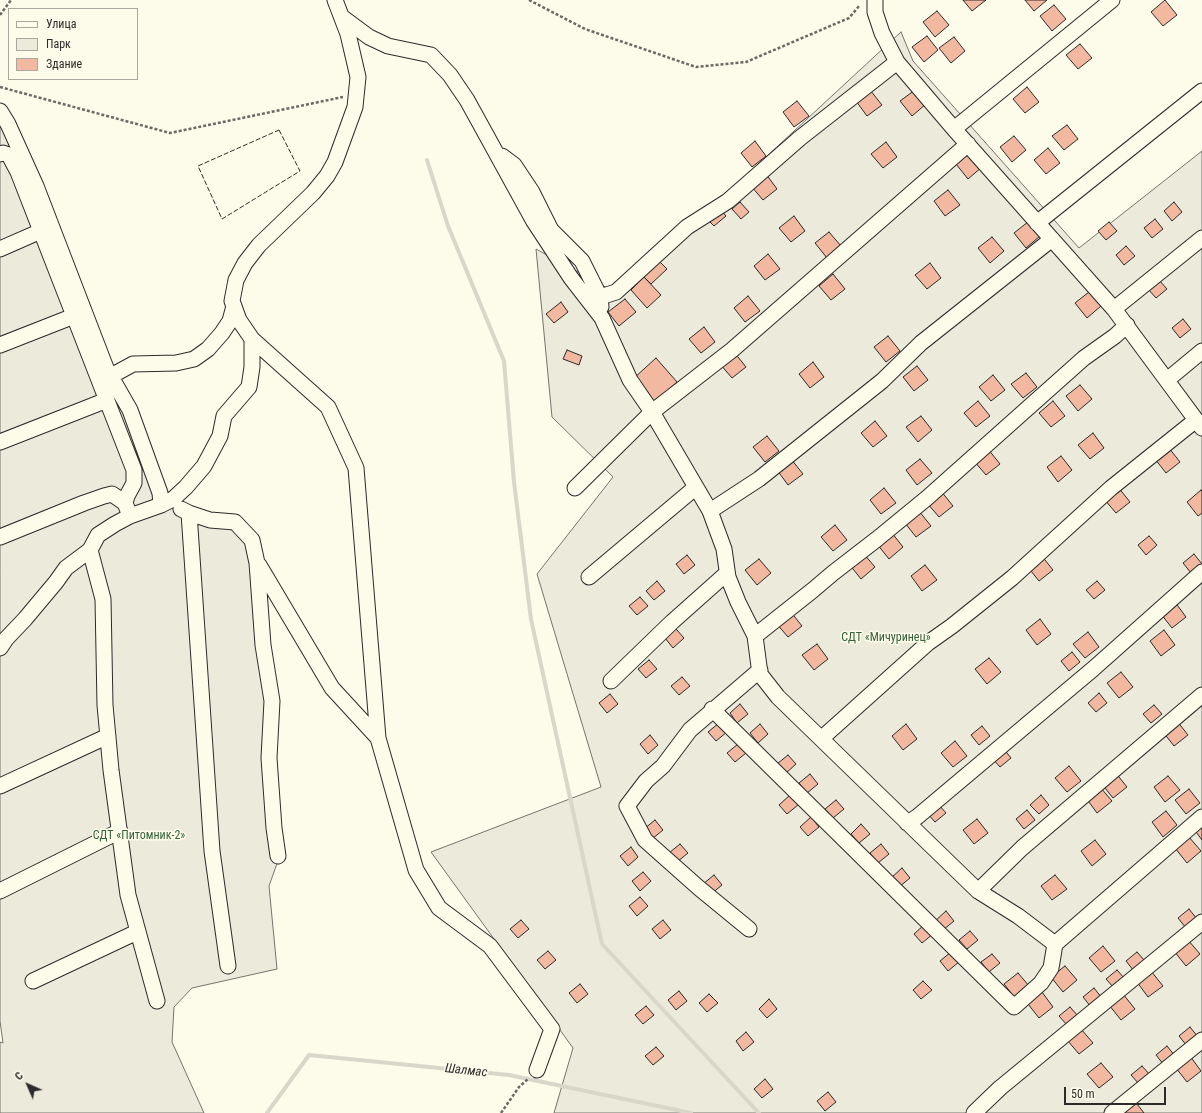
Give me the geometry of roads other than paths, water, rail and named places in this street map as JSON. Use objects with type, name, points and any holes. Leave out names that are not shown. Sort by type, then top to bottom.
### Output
[{"type":"street","points":[[335,0],[348,34],[358,77],[355,107],[336,162],[313,193],[259,245],[244,263],[236,280],[232,301],[238,320],[252,339],[328,407],[356,468],[378,738],[416,870],[439,908],[490,946],[552,1029],[537,1070]]},
{"type":"street","points":[[822,738],[928,643],[952,626],[1012,578],[1111,488],[1168,444],[1199,424],[1114,309],[954,129],[897,62],[882,33],[875,12],[875,0]]},
{"type":"street","points":[[954,129],[1112,0]]},
{"type":"street","points":[[342,17],[369,37],[388,46],[431,55],[450,75],[467,100],[533,220],[571,278],[602,318],[630,380],[652,412],[710,511],[724,549],[728,577],[738,602],[755,636],[760,674],[778,697],[978,890],[1018,916],[1055,944]]},
{"type":"street","points":[[600,297],[616,292],[687,227],[728,201],[800,138],[897,62]]},
{"type":"street","points":[[1037,223],[1202,91]]},
{"type":"street","points":[[0,111],[8,124],[36,186],[106,368],[130,410],[160,493],[167,502],[189,514],[210,520],[235,522],[252,540],[258,563],[263,645],[272,701],[269,758],[274,828],[278,856]]},
{"type":"street","points":[[575,488],[652,412],[732,350],[968,144]]},
{"type":"street","points":[[495,150],[514,165],[532,192],[551,230],[582,261],[600,297],[602,318]]},
{"type":"street","points":[[0,154],[3,153],[8,155],[18,172],[134,470],[134,483],[127,496],[128,510]]},
{"type":"street","points":[[0,249],[41,231]]},
{"type":"street","points":[[1114,309],[1202,238]]},
{"type":"street","points":[[710,511],[758,479],[882,381],[921,343],[1052,239]]},
{"type":"street","points":[[111,376],[133,364],[176,363],[194,359],[208,349],[222,333],[230,321],[234,306]]},
{"type":"street","points":[[0,345],[74,316]]},
{"type":"street","points":[[755,636],[927,498],[1084,358],[1115,336],[1126,325]]},
{"type":"street","points":[[0,648],[66,568],[90,550],[98,535],[115,524],[128,510],[167,502],[186,488],[204,466],[220,436],[224,416],[249,387],[252,367],[252,339]]},
{"type":"street","points":[[1167,380],[1202,351]]},
{"type":"street","points":[[0,442],[107,400]]},
{"type":"street","points":[[589,576],[696,487]]},
{"type":"street","points":[[0,537],[84,503],[112,494],[128,510]]},
{"type":"street","points":[[189,514],[212,851],[228,966]]},
{"type":"street","points":[[90,550],[103,599],[105,705],[128,895],[157,1001]]},
{"type":"street","points":[[258,563],[332,688],[378,738]]},
{"type":"street","points":[[611,681],[672,622],[727,572]]},
{"type":"street","points":[[907,823],[917,817],[1093,669],[1202,572]]},
{"type":"street","points":[[0,634],[17,627]]},
{"type":"street","points":[[749,930],[645,840],[627,806],[646,781],[663,766],[690,730],[712,709],[760,670]]},
{"type":"street","points":[[978,890],[1022,848],[1202,695]]},
{"type":"street","points":[[712,709],[1014,1007],[1041,983],[1051,968],[1055,944],[1202,817]]},
{"type":"street","points":[[0,786],[108,736]]},
{"type":"street","points":[[0,890],[120,831]]},
{"type":"street","points":[[974,1113],[1000,1088],[1202,922]]},
{"type":"street","points":[[33,981],[138,932]]},
{"type":"street","points":[[1112,1113],[1202,1040]]},
{"type":"waterway","points":[[427,160],[448,226],[504,361],[514,482],[531,619],[602,944],[759,1113]]},
{"type":"waterway","name":"Шалмас","points":[[267,1113],[309,1055],[509,1075],[691,1113]]},
{"type":"park label","name":"СДТ «Мичуринец»","points":[[886,638]]},
{"type":"park label","name":"СДТ «Питомник-2»","points":[[139,836]]}]
